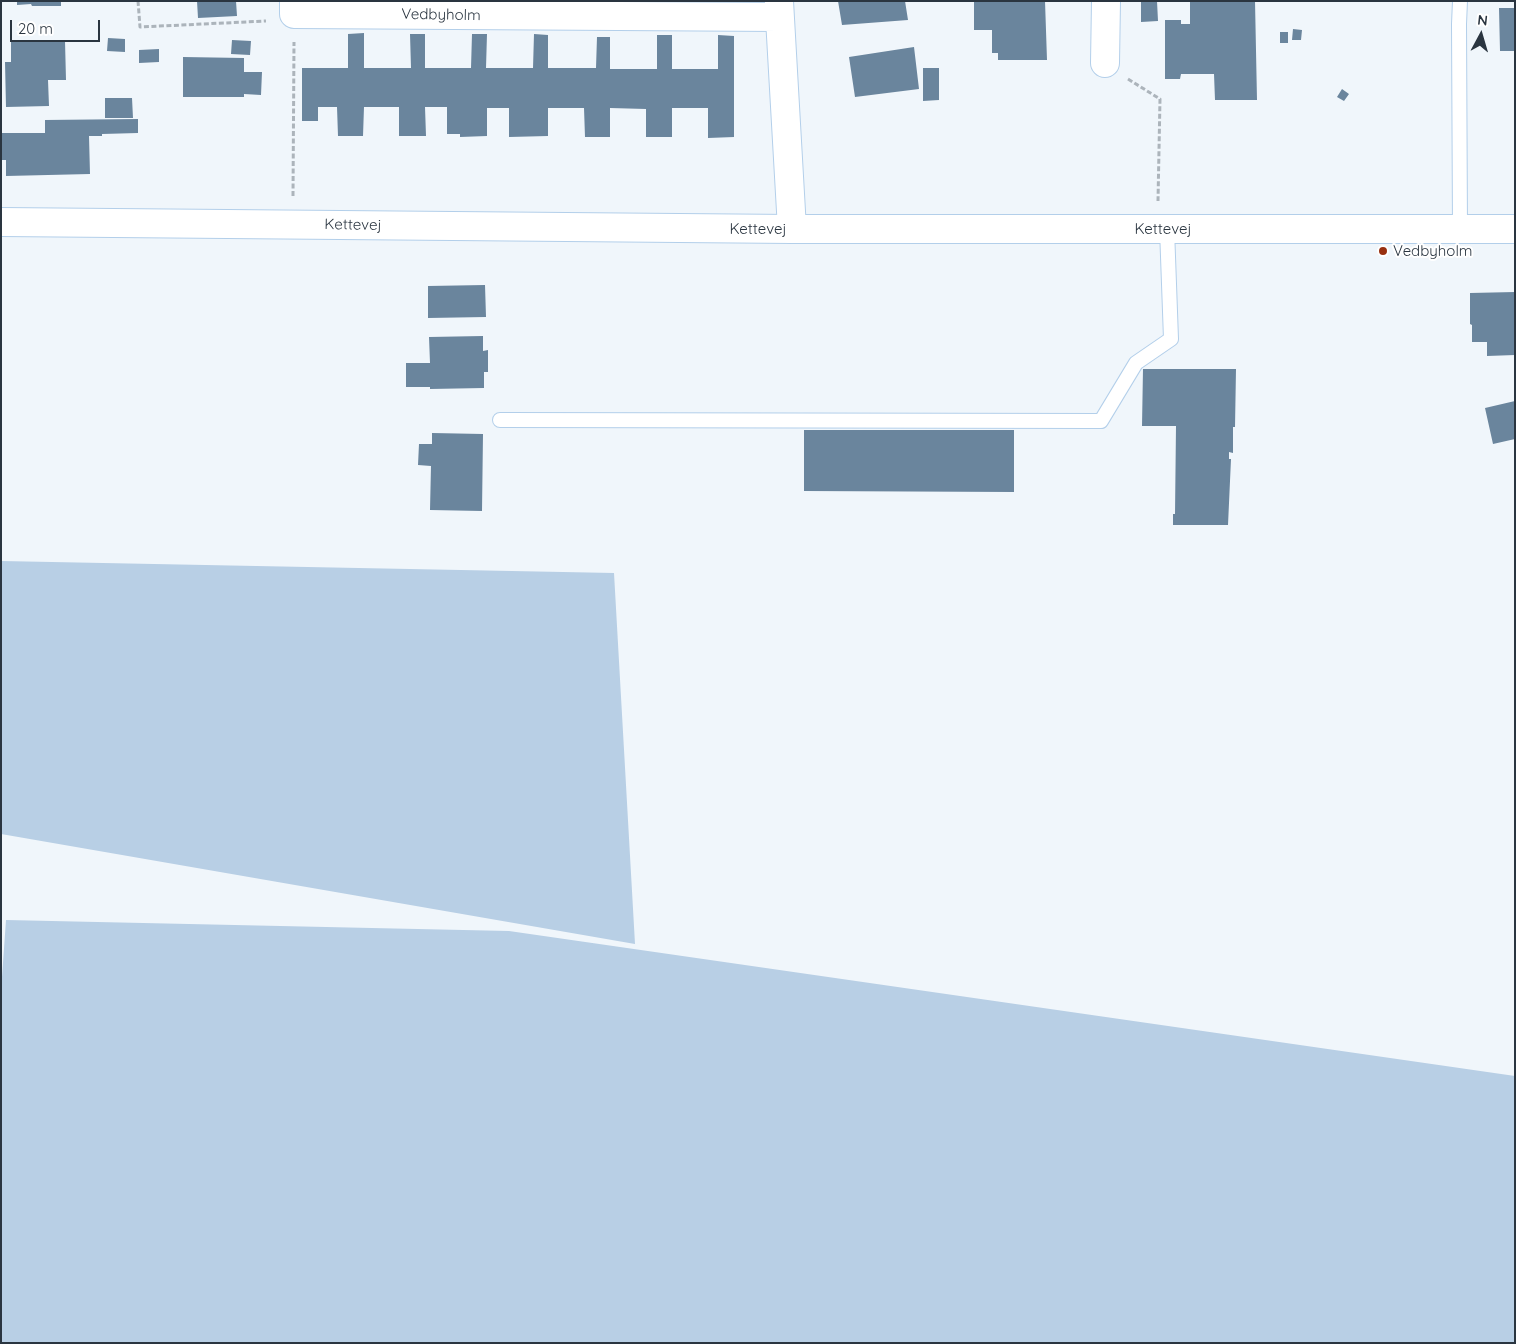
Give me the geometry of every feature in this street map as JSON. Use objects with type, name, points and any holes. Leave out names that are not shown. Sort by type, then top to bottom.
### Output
[{"type":"street","points":[[1105,63],[1106,1]]},
{"type":"street","name":"Vedbyholm","points":[[294,7],[779,9],[792,229]]},
{"type":"street","name":"Kettevej","points":[[1,222],[792,229],[1515,229]]},
{"type":"lane","points":[[1460,1],[1460,229]]},
{"type":"lane","points":[[500,420],[1101,421],[1136,363],[1171,338],[1163,230]]},
{"type":"path","points":[[138,1],[140,27],[276,21],[294,7]]},
{"type":"path","points":[[293,224],[294,7]]},
{"type":"path","points":[[1105,63],[1160,99],[1163,230]]},
{"type":"shaded area","points":[[1,561],[614,573],[635,944],[1,834]]},
{"type":"shaded area","points":[[6,920],[509,931],[1515,1076],[1515,1343],[1,1343],[1,991]]},
{"type":"building","points":[[17,1],[61,1],[61,6],[17,5]]},
{"type":"building","points":[[197,1],[236,1],[237,16],[198,18]]},
{"type":"building","points":[[838,1],[905,1],[908,20],[842,25]]},
{"type":"building","points":[[974,1],[1045,1],[1047,60],[998,60],[998,53],[992,53],[992,30],[974,30]]},
{"type":"building","points":[[1141,1],[1157,1],[1158,21],[1141,22]]},
{"type":"building","points":[[1190,1],[1255,1],[1257,100],[1215,100],[1214,74],[1181,74],[1180,79],[1165,79],[1165,20],[1181,20],[1181,24],[1190,24]]},
{"type":"building","points":[[1499,8],[1515,8],[1515,51],[1500,51]]},
{"type":"building","points":[[1293,29],[1302,30],[1301,40],[1292,40]]},
{"type":"building","points":[[1280,32],[1288,32],[1288,43],[1280,43]]},
{"type":"building","points":[[364,33],[364,68],[411,68],[410,34],[425,34],[425,68],[471,68],[472,34],[487,34],[486,68],[533,68],[534,34],[548,35],[548,68],[596,68],[597,37],[610,37],[610,69],[657,69],[657,35],[672,35],[672,69],[718,69],[718,35],[734,36],[734,137],[708,138],[708,108],[672,108],[672,137],[646,137],[646,109],[610,108],[610,137],[585,137],[584,108],[548,108],[548,136],[509,137],[509,108],[487,108],[487,136],[460,137],[460,134],[447,134],[447,107],[425,107],[426,136],[399,136],[399,107],[364,107],[363,136],[338,136],[337,107],[318,107],[318,121],[302,121],[302,68],[348,68],[348,34]]},
{"type":"building","points":[[108,38],[125,39],[125,52],[107,51]]},
{"type":"building","points":[[232,40],[251,41],[250,55],[231,54]]},
{"type":"building","points":[[11,41],[65,41],[66,80],[48,80],[49,106],[6,107],[5,62],[11,62]]},
{"type":"building","points":[[914,47],[919,89],[855,97],[849,57]]},
{"type":"building","points":[[159,49],[159,62],[139,63],[139,50]]},
{"type":"building","points":[[183,57],[244,58],[244,72],[262,72],[261,95],[244,94],[244,97],[183,97]]},
{"type":"building","points":[[923,68],[939,68],[939,100],[923,101]]},
{"type":"building","points":[[1342,89],[1349,94],[1344,101],[1337,97]]},
{"type":"building","points":[[105,98],[132,98],[133,118],[105,118]]},
{"type":"building","points":[[138,119],[138,133],[89,136],[90,174],[6,176],[6,160],[1,160],[1,133],[45,133],[45,120]]},
{"type":"building","points":[[485,285],[486,317],[428,318],[428,286]]},
{"type":"building","points":[[1515,292],[1515,355],[1487,356],[1487,342],[1472,342],[1470,293]]},
{"type":"building","points":[[483,336],[483,351],[488,350],[488,372],[484,372],[484,388],[430,389],[430,387],[406,387],[406,363],[430,363],[429,337]]},
{"type":"building","points":[[1143,369],[1236,369],[1233,453],[1229,452],[1229,459],[1231,459],[1228,525],[1173,525],[1173,514],[1175,514],[1176,426],[1142,426]]},
{"type":"building","points":[[1515,401],[1515,439],[1493,444],[1485,408]]},
{"type":"building","points":[[804,430],[1014,430],[1014,492],[804,491]]},
{"type":"building","points":[[432,433],[483,434],[482,511],[430,510],[431,466],[418,465],[419,444],[432,444]]},
{"type":"place","name":"Vedbyholm","points":[[1383,251]]}]
